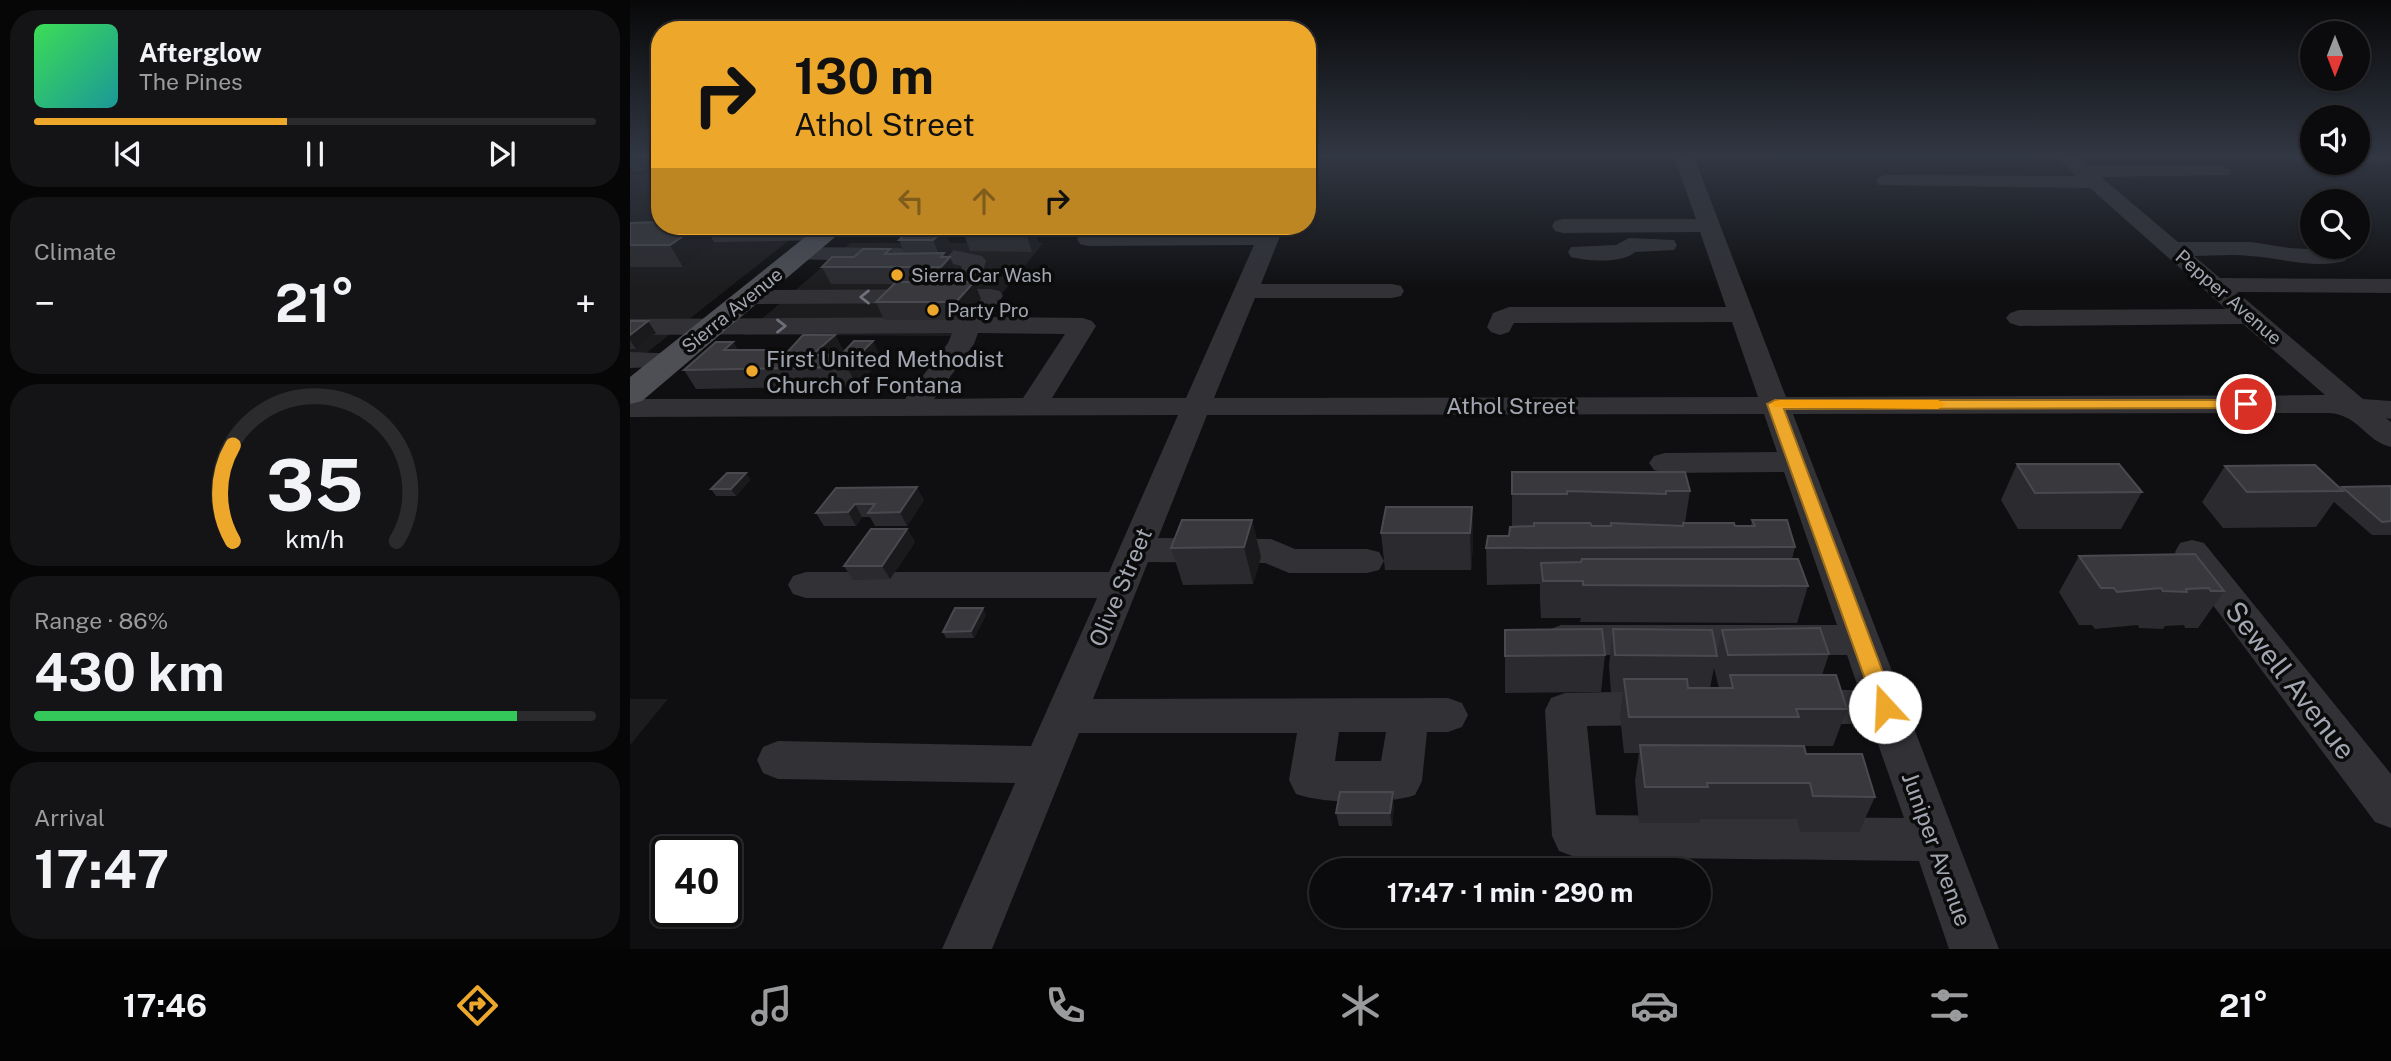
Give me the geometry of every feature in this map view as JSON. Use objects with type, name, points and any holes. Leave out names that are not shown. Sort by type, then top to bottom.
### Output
[{"type":"main road","name":"Sierra Avenue","points":[[630,394],[819,238]]},
{"type":"street","name":"Juniper Avenue","points":[[1700,201],[1974,949]]},
{"type":"street","name":"Pepper Avenue","points":[[2118,201],[2391,438]]},
{"type":"street","points":[[1563,226],[1713,235]]},
{"type":"street","points":[[663,236],[681,235]]},
{"type":"street","points":[[790,235],[916,255]]},
{"type":"street","points":[[1088,239],[1193,235]]},
{"type":"street","name":"Olive Street","points":[[967,949],[1270,235]]},
{"type":"street","points":[[1579,252],[1623,251],[1629,245],[1713,235]]},
{"type":"street","points":[[2173,249],[2251,250],[2300,256]]},
{"type":"street","points":[[773,276],[838,277]]},
{"type":"street","points":[[2215,285],[2391,286]]},
{"type":"street","points":[[1245,291],[1392,291]]},
{"type":"street","points":[[748,297],[991,296],[914,406]]},
{"type":"street","points":[[2353,300],[2391,299]]},
{"type":"street","points":[[1500,327],[1502,318],[1509,315],[1742,314]]},
{"type":"street","points":[[2020,318],[2251,316]]},
{"type":"street","points":[[630,360],[691,344],[964,335],[1083,326],[1033,405]]},
{"type":"street","points":[[630,327],[691,344]]},
{"type":"street","name":"Athol Street","points":[[630,408],[2330,404],[2391,410]]},
{"type":"street","points":[[1665,463],[1796,462]]},
{"type":"street","points":[[1789,545],[1826,545]]},
{"type":"street","points":[[1136,550],[1271,551],[1289,561],[1367,561]]},
{"type":"street","name":"Sewell Avenue","points":[[2192,552],[2391,808]]},
{"type":"street","points":[[806,585],[1121,585]]},
{"type":"street","points":[[1524,640],[1861,640]]},
{"type":"street","points":[[1760,707],[1885,707]]},
{"type":"street","points":[[1704,708],[1565,710],[1575,836],[1934,839]]},
{"type":"street","points":[[1066,716],[1321,715],[1428,715],[1401,780],[1311,780],[1321,715]]},
{"type":"street","points":[[778,760],[1045,765]]},
{"type":"shaded area","points":[[630,201],[651,201],[651,235],[796,235],[630,366]]},
{"type":"shaded area","points":[[850,243],[1043,243],[968,336],[743,335]]},
{"type":"shaded area","points":[[630,699],[668,699],[630,745]]},
{"type":"building","points":[[651,222],[651,235],[685,235],[670,245],[630,245],[630,223]]},
{"type":"building","points":[[904,235],[938,235],[933,240],[899,240]]},
{"type":"building","points":[[863,249],[890,249],[885,254],[944,253],[941,257],[950,257],[941,267],[822,267],[832,257],[854,257]]},
{"type":"building","points":[[896,282],[974,282],[956,302],[876,302]]},
{"type":"building","points":[[630,321],[648,321],[630,335]]},
{"type":"building","points":[[803,335],[835,335],[812,355],[841,355],[854,341],[873,341],[847,367],[684,370],[716,342],[733,342],[724,350],[778,350],[775,357],[783,357]]},
{"type":"building","points":[[2017,464],[2119,464],[2142,492],[2035,493]]},
{"type":"building","points":[[2315,465],[2343,491],[2247,492],[2225,466]]},
{"type":"building","points":[[1512,472],[1685,472],[1690,491],[1666,491],[1666,494],[1567,491],[1567,494],[1512,494]]},
{"type":"building","points":[[727,473],[746,473],[731,489],[711,489]]},
{"type":"building","points":[[2391,486],[2391,521],[2382,522],[2342,487]]},
{"type":"building","points":[[917,487],[900,512],[868,513],[875,504],[855,504],[848,512],[816,513],[836,488]]},
{"type":"building","points":[[1386,507],[1472,507],[1470,533],[1381,533]]},
{"type":"building","points":[[1182,520],[1252,520],[1244,547],[1171,548]]},
{"type":"building","points":[[1752,520],[1787,520],[1795,547],[1486,548],[1488,536],[1509,536],[1510,527],[1534,526],[1534,523],[1683,526],[1683,523],[1734,523],[1735,526],[1755,526]]},
{"type":"building","points":[[871,529],[907,529],[882,566],[844,566]]},
{"type":"building","points":[[2195,554],[2224,591],[2211,591],[2209,588],[2186,589],[2187,592],[2163,591],[2161,588],[2117,592],[2114,588],[2101,588],[2079,556]]},
{"type":"building","points":[[1582,559],[1798,559],[1808,586],[1583,585],[1583,581],[1543,581],[1541,563],[1581,562]]},
{"type":"building","points":[[955,608],[983,608],[971,631],[943,632]]},
{"type":"building","points":[[1820,628],[1829,654],[1728,655],[1722,630]]},
{"type":"building","points":[[1602,629],[1605,655],[1505,656],[1505,630]]},
{"type":"building","points":[[1613,629],[1712,630],[1717,656],[1615,655]]},
{"type":"building","points":[[1730,675],[1836,675],[1847,709],[1796,709],[1799,717],[1629,717],[1624,679],[1687,679],[1688,688],[1733,688]]},
{"type":"building","points":[[1640,745],[1804,746],[1806,754],[1862,754],[1875,797],[1813,796],[1810,783],[1707,783],[1708,787],[1645,787]]},
{"type":"building","points":[[1340,792],[1393,792],[1390,813],[1336,813]]},
{"type":"slow traffic","points":[[1780,404],[1938,404]]},
{"type":"place","name":"Sierra Car Wash","points":[[897,275]]},
{"type":"place","name":"Party Pro","points":[[933,310]]},
{"type":"place","name":"First United Methodist Church of Fontana","points":[[752,371]]},
{"type":"route","points":[[1885,707],[1775,404],[2246,404]]}]
